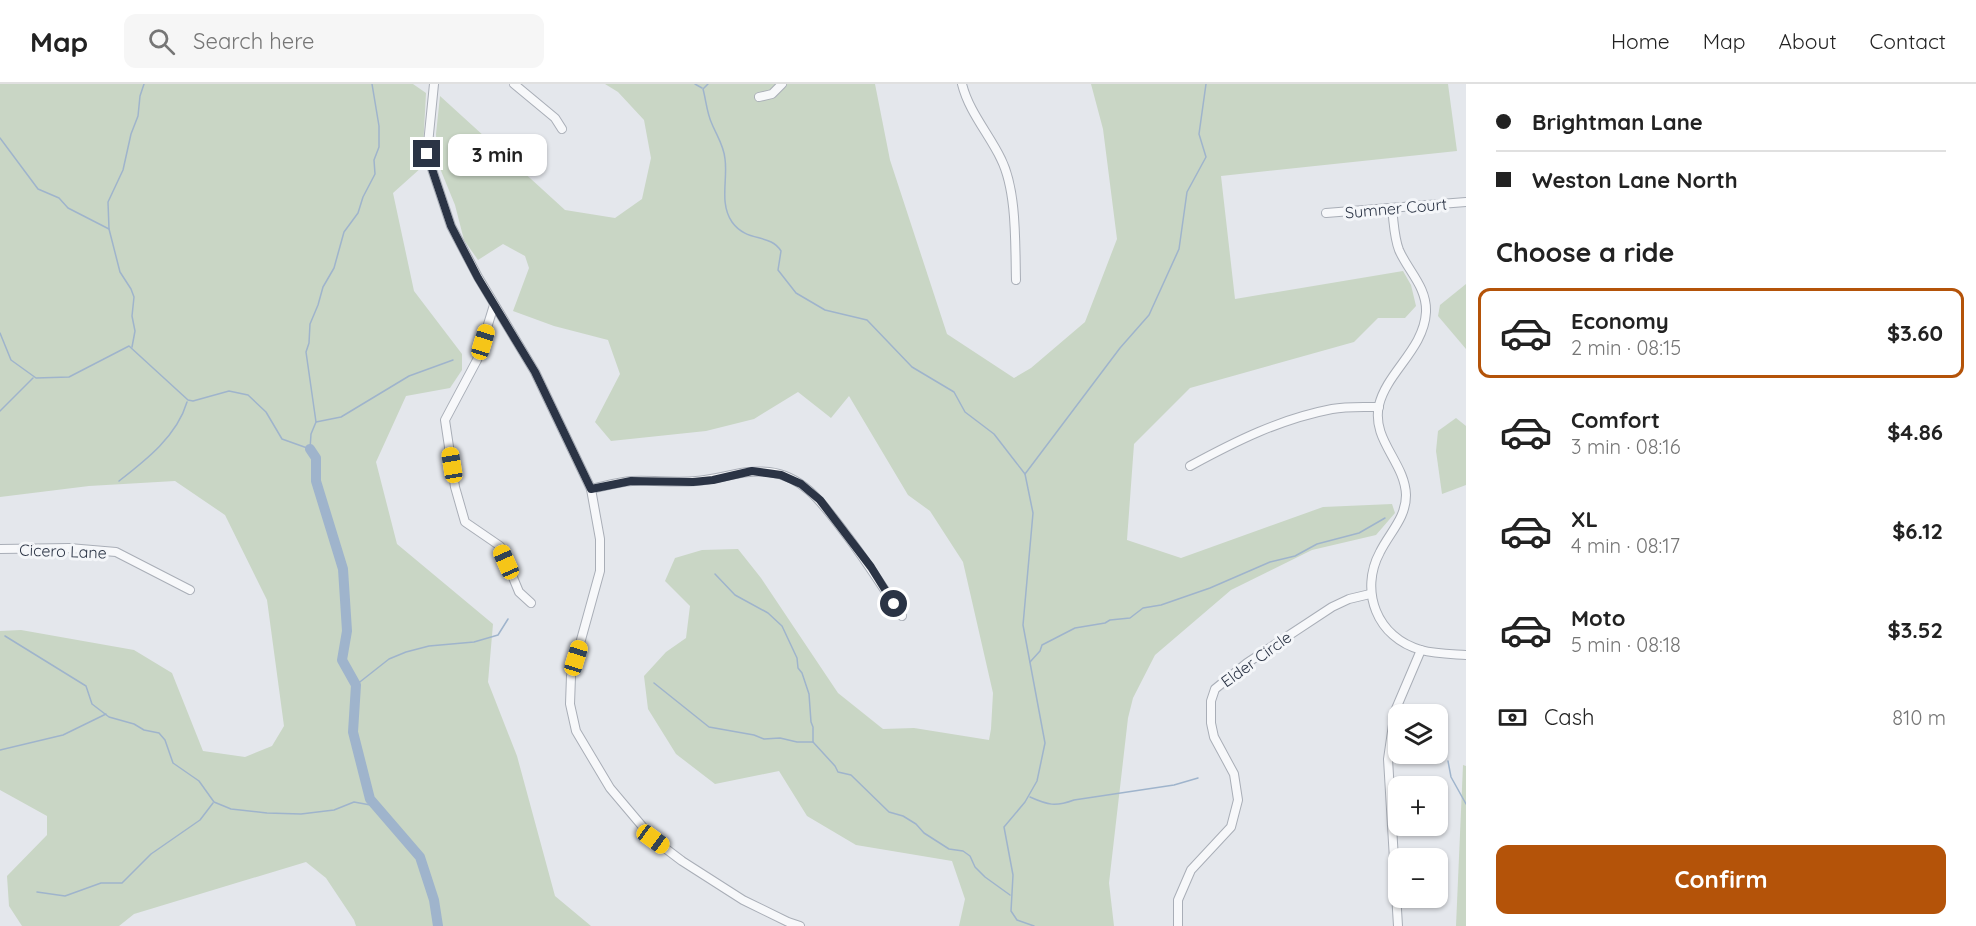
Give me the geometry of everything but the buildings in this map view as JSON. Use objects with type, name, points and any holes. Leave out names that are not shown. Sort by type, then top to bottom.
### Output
[{"type":"street","points":[[434,84],[427,154],[451,226],[478,278],[535,372],[591,489],[600,539],[600,571],[571,676],[570,704],[576,731],[610,788],[653,839],[682,861],[743,900],[800,926]]},
{"type":"street","points":[[514,84],[555,118],[562,129]]},
{"type":"street","points":[[759,97],[772,94],[783,84]]},
{"type":"street","points":[[963,84],[965,95],[979,123],[1002,160],[1011,194],[1016,280]]},
{"type":"street","name":"Sumner Court","points":[[1326,213],[1466,202]]},
{"type":"street","points":[[1392,209],[1398,247],[1422,289],[1426,311],[1421,333],[1386,390],[1379,406],[1380,432],[1402,474],[1406,496],[1401,519],[1374,564],[1370,594],[1378,618],[1398,640],[1420,650],[1466,655]]},
{"type":"street","points":[[494,305],[477,360],[445,420],[455,487],[465,522],[500,546],[519,592],[531,603]]},
{"type":"street","points":[[1190,466],[1238,440],[1282,423],[1334,409],[1379,406]]},
{"type":"street","points":[[591,489],[631,481],[713,480],[752,471],[770,472],[787,477],[801,484],[820,500],[871,567],[902,616]]},
{"type":"street","name":"Cicero Lane","points":[[0,549],[69,548],[116,552],[190,590]]},
{"type":"street","name":"Elder Circle","points":[[1178,926],[1178,900],[1191,870],[1231,827],[1238,800],[1234,774],[1214,737],[1211,723],[1211,701],[1215,689],[1247,663],[1332,607],[1349,599],[1370,594]]},
{"type":"street","points":[[1398,926],[1388,759],[1395,711],[1420,650]]},
{"type":"green space","points":[[0,84],[413,84],[426,93],[422,167],[393,193],[414,291],[462,354],[462,370],[450,388],[406,396],[376,462],[397,544],[493,624],[488,682],[517,756],[555,896],[591,926],[356,926],[326,878],[306,862],[134,914],[119,926],[22,926],[9,906],[7,876],[47,835],[47,816],[0,790],[0,631],[21,630],[134,650],[172,673],[203,751],[245,757],[272,746],[284,726],[267,600],[225,515],[175,481],[89,486],[0,497]]},
{"type":"green space","points":[[605,84],[875,84],[890,160],[947,334],[1014,378],[1031,368],[1085,322],[1117,239],[1103,129],[1091,84],[1448,84],[1457,151],[1221,176],[1235,299],[1403,271],[1411,285],[1416,306],[1405,318],[1378,318],[1354,342],[1190,388],[1134,444],[1127,540],[1181,558],[1323,507],[1392,504],[1395,513],[1376,535],[1312,550],[1231,590],[1155,655],[1133,698],[1128,718],[1109,883],[1114,926],[959,926],[965,899],[952,861],[856,845],[807,816],[779,771],[715,784],[676,754],[648,709],[644,676],[666,652],[686,638],[690,606],[665,581],[675,558],[702,550],[738,549],[761,578],[838,693],[883,729],[914,728],[989,740],[993,693],[963,562],[930,511],[908,495],[849,396],[831,418],[798,392],[754,419],[706,431],[611,441],[595,422],[620,374],[608,340],[554,326],[513,311],[529,268],[525,256],[503,244],[478,260],[464,240],[455,205],[437,161],[436,134],[440,96],[565,210],[615,218],[642,199],[651,158],[644,120],[618,92]]},
{"type":"green space","points":[[1466,284],[1466,349],[1438,316],[1440,305]]},
{"type":"green space","points":[[1456,418],[1466,426],[1466,485],[1442,494],[1436,451],[1438,431]]},
{"type":"green space","points":[[1463,765],[1466,766],[1466,926],[1456,926]]},
{"type":"waterway","points":[[132,347],[135,331],[132,316],[134,297],[120,272],[109,229],[108,202],[123,170],[144,84]]},
{"type":"waterway","points":[[0,333],[11,360],[36,378],[69,377],[129,346],[188,400],[193,401],[229,391],[248,395],[266,412],[282,439],[310,449],[311,434],[316,422],[306,352],[310,324],[323,287],[334,268],[344,232],[358,213],[363,197],[375,174],[374,160],[379,147],[379,126],[372,84]]},
{"type":"waterway","points":[[695,84],[702,88]]},
{"type":"waterway","points":[[708,84],[703,89],[709,116],[724,154],[725,199],[732,222],[744,233],[776,245],[781,251],[778,270],[796,293],[825,310],[867,320],[912,367],[954,392],[965,412],[994,434],[1025,474]]},
{"type":"waterway","points":[[1034,926],[1017,920],[1011,911],[1013,875],[1004,827],[1025,802],[1037,781],[1045,743],[1023,625],[1033,513],[1025,474],[1120,348],[1149,315],[1179,249],[1187,192],[1206,157],[1199,134],[1206,84]]},
{"type":"waterway","points":[[0,138],[38,189],[59,198],[68,208],[109,229]]},
{"type":"waterway","points":[[316,422],[341,417],[409,376],[453,360]]},
{"type":"waterway","points":[[0,411],[33,378]]},
{"type":"waterway","points":[[119,481],[150,456],[168,436],[176,426],[187,402]]},
{"type":"waterway","points":[[310,449],[316,458],[316,481],[343,569],[347,631],[342,660],[356,685],[353,732],[370,799],[420,857],[434,900],[438,926]]},
{"type":"waterway","points":[[1030,662],[1040,651],[1042,645],[1075,628],[1130,618],[1143,608],[1161,605],[1210,588],[1270,562],[1295,556],[1317,544],[1359,533],[1385,518]]},
{"type":"waterway","points":[[715,574],[735,595],[768,613],[782,626],[797,658],[798,668],[809,694],[813,742]]},
{"type":"waterway","points":[[356,685],[389,659],[429,646],[474,642],[498,635],[508,619]]},
{"type":"waterway","points":[[5,636],[86,686],[92,704],[109,717],[159,733],[165,740],[173,763],[199,781],[214,802],[231,809],[301,814],[334,810],[354,802],[376,806]]},
{"type":"waterway","points":[[654,683],[709,727],[764,739],[780,738],[797,742],[813,742],[838,772],[851,775],[889,812],[903,816],[916,824],[924,833],[949,849],[963,851],[970,856],[975,867],[985,877],[1010,895]]},
{"type":"waterway","points":[[0,750],[63,735],[106,714]]},
{"type":"waterway","points":[[1448,761],[1451,777],[1466,804]]},
{"type":"waterway","points":[[1030,797],[1047,803],[1062,804],[1074,800],[1174,785],[1198,778]]},
{"type":"waterway","points":[[37,892],[65,896],[101,883],[122,883],[151,854],[200,820],[213,803]]},
{"type":"route","points":[[427,154],[451,226],[478,278],[535,372],[591,489],[631,481],[713,480],[752,471],[770,472],[793,479],[820,500],[871,567],[894,604]]}]
